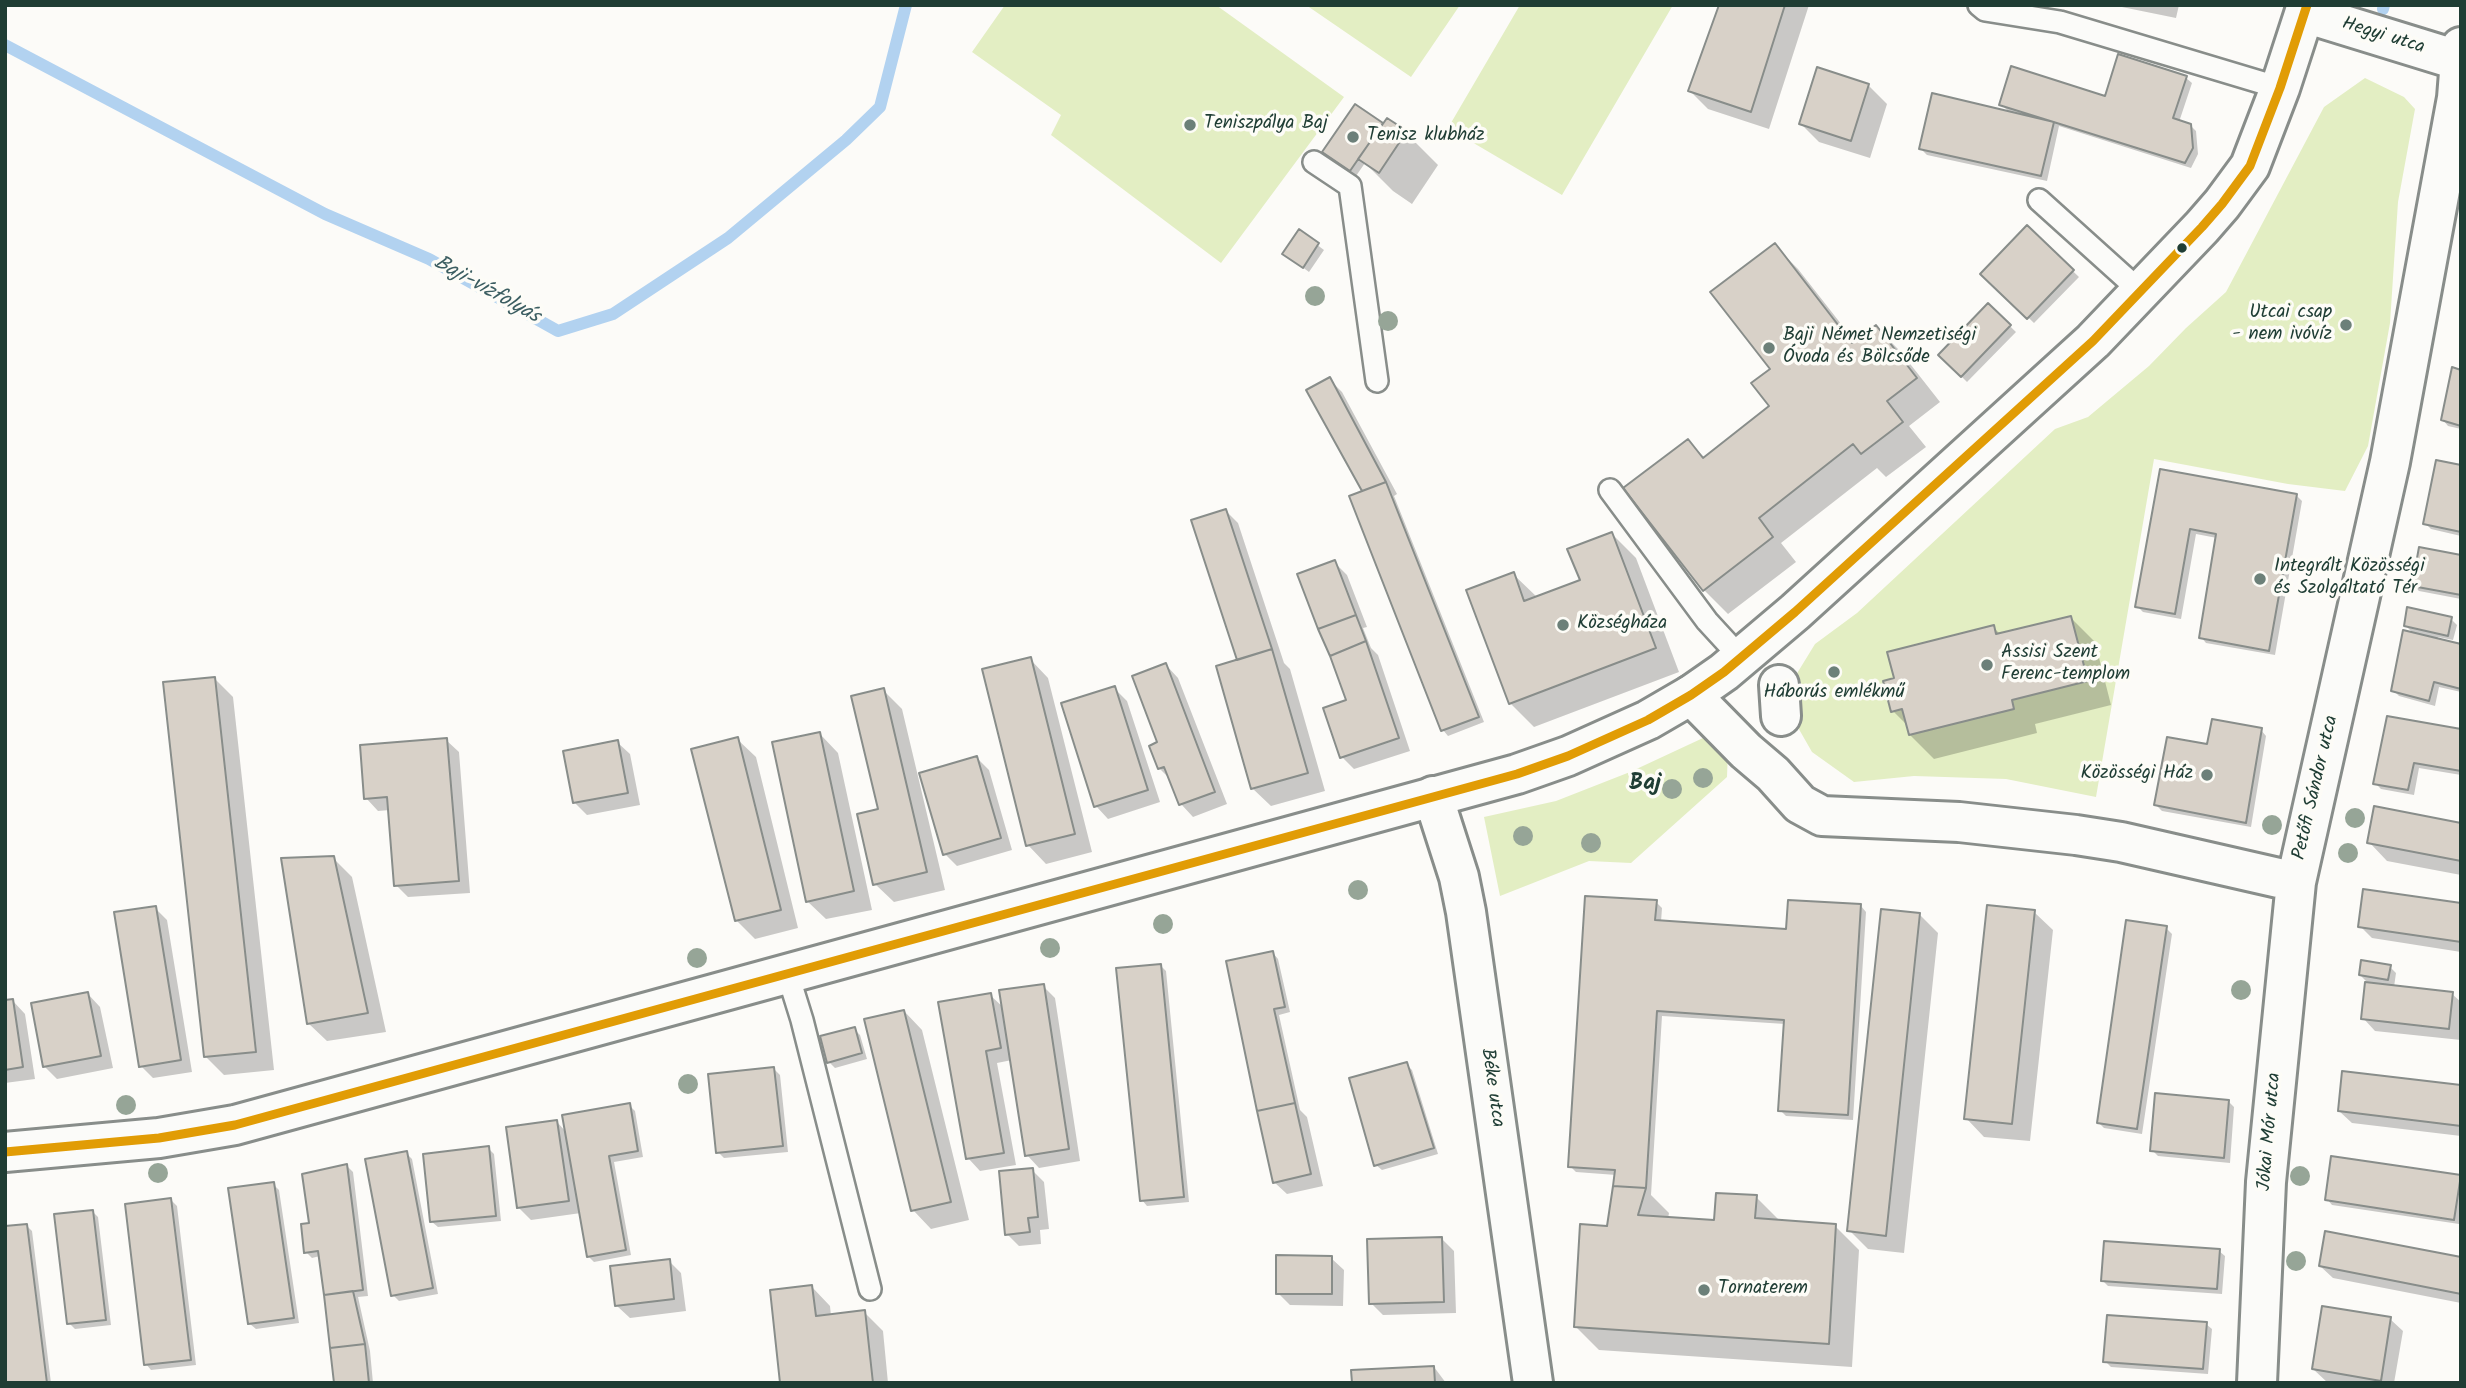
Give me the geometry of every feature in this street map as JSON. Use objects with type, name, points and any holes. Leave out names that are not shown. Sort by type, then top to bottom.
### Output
[{"type":"street","points":[[5,1152],[159,1138],[236,1125],[1517,774],[1568,756],[1648,720],[1691,695],[1741,658],[2046,385],[2222,204],[2250,166],[2306,9]]},
{"type":"street","name":"Hegyi utca","points":[[2306,9],[2460,56]]},
{"type":"street","name":"Petőfi Sándor utca","points":[[1691,695],[1746,751],[1773,774],[1788,793],[1822,816],[1959,822],[2076,835],[2121,842],[2296,882],[2390,463],[2457,98],[2460,56]]},
{"type":"street","name":"Béke utca","points":[[1433,796],[1460,877],[1466,912],[1533,1383]]},
{"type":"street","name":"Jókai Mór utca","points":[[2257,1383],[2266,1182],[2296,882]]},
{"type":"lane","points":[[1979,5],[1985,10],[2060,22],[2280,88]]},
{"type":"lane","points":[[1314,162],[1350,186],[1377,381]]},
{"type":"lane","points":[[2039,200],[2140,291]]},
{"type":"lane","points":[[1611,490],[1707,621],[1741,658]]},
{"type":"lane","points":[[788,975],[802,1020],[870,1289]]},
{"type":"green space","name":"Teniszpálya Baj","points":[[1005,5],[1216,5],[1344,97],[1221,263],[1051,135],[1061,115],[972,52]]},
{"type":"green space","points":[[1306,5],[1460,5],[1411,77]]},
{"type":"green space","points":[[1520,5],[1673,5],[1562,195],[1448,128]]},
{"type":"green space","points":[[2365,78],[2404,97],[2415,109],[2398,202],[2390,323],[2368,446],[2345,491],[2288,484],[2154,459],[2096,797],[2006,779],[1914,776],[1854,782],[1812,752],[1796,724],[1790,689],[1815,644],[1857,613],[2055,429],[2088,417],[2149,366],[2226,292],[2324,107]]},
{"type":"green space","points":[[1703,738],[1728,749],[1727,777],[1631,863],[1589,861],[1500,896],[1484,817],[1556,801],[1630,772]]},
{"type":"building","points":[[1719,5],[1785,5],[1751,112],[1688,91]]},
{"type":"building","points":[[2118,54],[2187,76],[2173,118],[2191,124],[2193,148],[2185,163],[1999,105],[2011,66],[2105,96]]},
{"type":"building","points":[[1817,67],[1869,84],[1851,141],[1799,124]]},
{"type":"building","points":[[1932,93],[2054,122],[2041,176],[1919,149]]},
{"type":"building","name":"Tenisz klubház","points":[[1355,104],[1383,123],[1350,171],[1322,152]]},
{"type":"building","points":[[1387,118],[1407,131],[1379,173],[1358,159]]},
{"type":"building","points":[[2027,225],[2074,270],[2027,319],[1980,274]]},
{"type":"building","points":[[1299,229],[1319,243],[1303,268],[1282,254]]},
{"type":"building","points":[[1775,243],[1852,343],[1876,325],[1917,378],[1887,401],[1903,422],[1861,454],[1853,444],[1759,518],[1773,537],[1703,591],[1623,488],[1688,439],[1703,458],[1769,406],[1751,383],[1770,369],[1710,292]]},
{"type":"building","points":[[1988,303],[2011,325],[1961,377],[1938,355]]},
{"type":"building","points":[[2452,367],[2461,370],[2461,426],[2441,420]]},
{"type":"building","points":[[1330,377],[1386,482],[1362,491],[1306,390]]},
{"type":"building","points":[[2436,460],[2461,465],[2461,532],[2423,524]]},
{"type":"building","points":[[2160,469],[2297,494],[2269,651],[2199,638],[2216,534],[2190,529],[2175,614],[2135,607]]},
{"type":"building","points":[[1386,482],[1479,717],[1441,731],[1349,496]]},
{"type":"building","points":[[1226,509],[1272,649],[1237,660],[1191,520]]},
{"type":"building","name":"Községháza","points":[[1612,532],[1656,648],[1509,704],[1466,590],[1514,572],[1524,601],[1580,580],[1567,549]]},
{"type":"building","points":[[2419,547],[2461,555],[2461,595],[2412,586]]},
{"type":"building","points":[[1335,560],[1356,615],[1318,629],[1297,574]]},
{"type":"building","points":[[2407,607],[2452,617],[2448,636],[2404,626]]},
{"type":"building","points":[[1356,615],[1366,641],[1330,656],[1318,629]]},
{"type":"building","name":"Assisi Szent Ferenc-templom","points":[[2071,616],[2088,681],[2012,700],[2014,709],[1909,735],[1902,709],[1891,712],[1883,681],[1894,678],[1887,652],[1994,625],[1996,634]]},
{"type":"building","points":[[2403,630],[2461,644],[2461,689],[2434,682],[2429,701],[2391,691]]},
{"type":"building","points":[[1366,641],[1399,738],[1340,758],[1323,708],[1346,700],[1330,656]]},
{"type":"building","points":[[1272,649],[1308,773],[1251,789],[1216,666]]},
{"type":"building","points":[[1031,657],[1075,834],[1026,846],[982,669]]},
{"type":"building","points":[[1166,663],[1215,792],[1179,805],[1164,767],[1158,769],[1149,746],[1157,742],[1132,676]]},
{"type":"building","points":[[215,677],[256,1052],[204,1057],[163,682]]},
{"type":"building","points":[[1115,686],[1148,790],[1094,807],[1061,703]]},
{"type":"building","points":[[884,688],[927,872],[873,885],[857,814],[878,809],[851,696]]},
{"type":"building","points":[[2387,716],[2461,729],[2461,771],[2414,763],[2408,790],[2373,784]]},
{"type":"building","name":"Közösségi Ház","points":[[2212,719],[2262,728],[2246,823],[2154,805],[2167,737],[2207,744]]},
{"type":"building","points":[[820,732],[854,891],[806,902],[772,742]]},
{"type":"building","points":[[738,737],[781,910],[735,921],[691,749]]},
{"type":"building","points":[[447,738],[459,881],[394,886],[387,797],[364,799],[360,745]]},
{"type":"building","points":[[618,740],[628,793],[573,803],[563,751]]},
{"type":"building","points":[[977,756],[1001,838],[943,855],[919,773]]},
{"type":"building","points":[[2374,806],[2461,823],[2461,861],[2367,843]]},
{"type":"building","points":[[334,856],[368,1013],[307,1024],[281,858]]},
{"type":"building","points":[[2363,889],[2461,903],[2461,942],[2358,927]]},
{"type":"building","points":[[1585,896],[1657,900],[1655,920],[1786,929],[1788,900],[1861,904],[1848,1115],[1778,1111],[1784,1020],[1657,1011],[1646,1188],[1613,1186],[1615,1170],[1568,1167]]},
{"type":"building","points":[[1987,905],[2035,910],[2012,1124],[1964,1119]]},
{"type":"building","points":[[156,906],[181,1060],[139,1067],[114,912]]},
{"type":"building","points":[[1881,909],[1920,913],[1886,1236],[1847,1231]]},
{"type":"building","points":[[2126,920],[2167,926],[2137,1129],[2097,1123]]},
{"type":"building","points":[[1273,951],[1285,1007],[1274,1009],[1295,1103],[1257,1111],[1226,961]]},
{"type":"building","points":[[2361,960],[2391,965],[2388,980],[2359,975]]},
{"type":"building","points":[[1161,964],[1184,1197],[1140,1201],[1116,968]]},
{"type":"building","points":[[2365,982],[2453,992],[2449,1029],[2361,1019]]},
{"type":"building","points":[[1044,984],[1069,1149],[1025,1156],[999,990]]},
{"type":"building","points":[[88,992],[101,1056],[43,1067],[31,1003]]},
{"type":"building","points":[[991,993],[1001,1048],[986,1051],[1004,1153],[966,1159],[938,1002]]},
{"type":"building","points":[[13,999],[23,1067],[5,1070],[5,1000]]},
{"type":"building","points":[[904,1010],[951,1202],[911,1211],[864,1019]]},
{"type":"building","points":[[855,1027],[862,1053],[827,1063],[820,1036]]},
{"type":"building","points":[[1407,1062],[1434,1148],[1374,1166],[1349,1078]]},
{"type":"building","points":[[774,1067],[783,1146],[716,1153],[708,1074]]},
{"type":"building","points":[[2342,1071],[2461,1085],[2461,1126],[2338,1111]]},
{"type":"building","points":[[2155,1093],[2229,1100],[2224,1158],[2150,1151]]},
{"type":"building","points":[[630,1103],[638,1151],[609,1156],[626,1250],[587,1257],[562,1115]]},
{"type":"building","points":[[1295,1103],[1311,1174],[1273,1183],[1257,1111]]},
{"type":"building","points":[[557,1120],[569,1201],[517,1208],[506,1127]]},
{"type":"building","points":[[489,1146],[496,1216],[430,1222],[423,1154]]},
{"type":"building","points":[[407,1151],[433,1288],[391,1296],[365,1159]]},
{"type":"building","points":[[2331,1156],[2461,1175],[2454,1220],[2325,1200]]},
{"type":"building","points":[[347,1164],[363,1290],[324,1295],[318,1251],[304,1253],[301,1224],[309,1223],[302,1174]]},
{"type":"building","points":[[1033,1168],[1038,1217],[1028,1218],[1030,1232],[1005,1235],[999,1171]]},
{"type":"building","points":[[274,1182],[294,1318],[248,1324],[228,1188]]},
{"type":"building","name":"Tornaterem","points":[[1613,1186],[1646,1188],[1638,1215],[1714,1220],[1716,1193],[1757,1195],[1755,1218],[1836,1224],[1829,1344],[1574,1327],[1580,1224],[1607,1226]]},
{"type":"building","points":[[171,1198],[191,1360],[144,1365],[125,1204]]},
{"type":"building","points":[[93,1210],[106,1320],[67,1324],[54,1214]]},
{"type":"building","points":[[27,1224],[47,1383],[6,1383],[5,1226]]},
{"type":"building","points":[[2325,1231],[2461,1257],[2461,1294],[2319,1266]]},
{"type":"building","points":[[1442,1237],[1444,1302],[1369,1304],[1367,1239]]},
{"type":"building","points":[[2104,1241],[2220,1249],[2217,1289],[2101,1281]]},
{"type":"building","points":[[1276,1255],[1332,1256],[1332,1294],[1276,1294]]},
{"type":"building","points":[[670,1259],[674,1299],[615,1306],[610,1266]]},
{"type":"building","points":[[812,1285],[816,1316],[865,1310],[873,1383],[780,1383],[770,1290]]},
{"type":"building","points":[[353,1291],[365,1344],[330,1348],[324,1295]]},
{"type":"building","points":[[2322,1306],[2391,1317],[2381,1381],[2312,1369]]},
{"type":"building","points":[[2107,1315],[2207,1322],[2203,1369],[2103,1362]]},
{"type":"building","points":[[365,1344],[369,1383],[334,1383],[330,1348]]},
{"type":"building","points":[[1434,1366],[1435,1383],[1352,1383],[1351,1370]]},
{"type":"waterway","name":"Baji-vízfolyás","points":[[5,45],[325,214],[429,259],[558,331],[613,314],[728,238],[846,140],[880,107],[906,5]]},
{"type":"waterway","points":[[2383,9],[2384,5]]},
{"type":"transit line","points":[[5,1152],[159,1138],[235,1125],[1517,774],[1568,756],[1648,720],[1724,672],[1795,612],[2093,341],[2202,227],[2250,166],[2280,88],[2307,5]]},
{"type":"place","name":"Teniszpálya Baj","points":[[1190,125]]},
{"type":"place","name":"Tenisz klubház","points":[[1353,137]]},
{"type":"place","name":"Utcai csap - nem ivóvíz","points":[[2346,325]]},
{"type":"place","name":"Baji Német Nemzetiségi Óvoda és Bölcsőde","points":[[1769,348]]},
{"type":"place","name":"Integrált Közösségi és Szolgáltató Tér","points":[[2260,579]]},
{"type":"place","name":"Községháza","points":[[1563,625]]},
{"type":"place","name":"Assisi Szent Ferenc-templom","points":[[1987,665]]},
{"type":"place","name":"Háborús emlékmű","points":[[1834,672]]},
{"type":"place","name":"Közösségi Ház","points":[[2207,775]]},
{"type":"place","name":"Tornaterem","points":[[1704,1290]]},
{"type":"district","name":"Baj","points":[[1645,785]]}]
